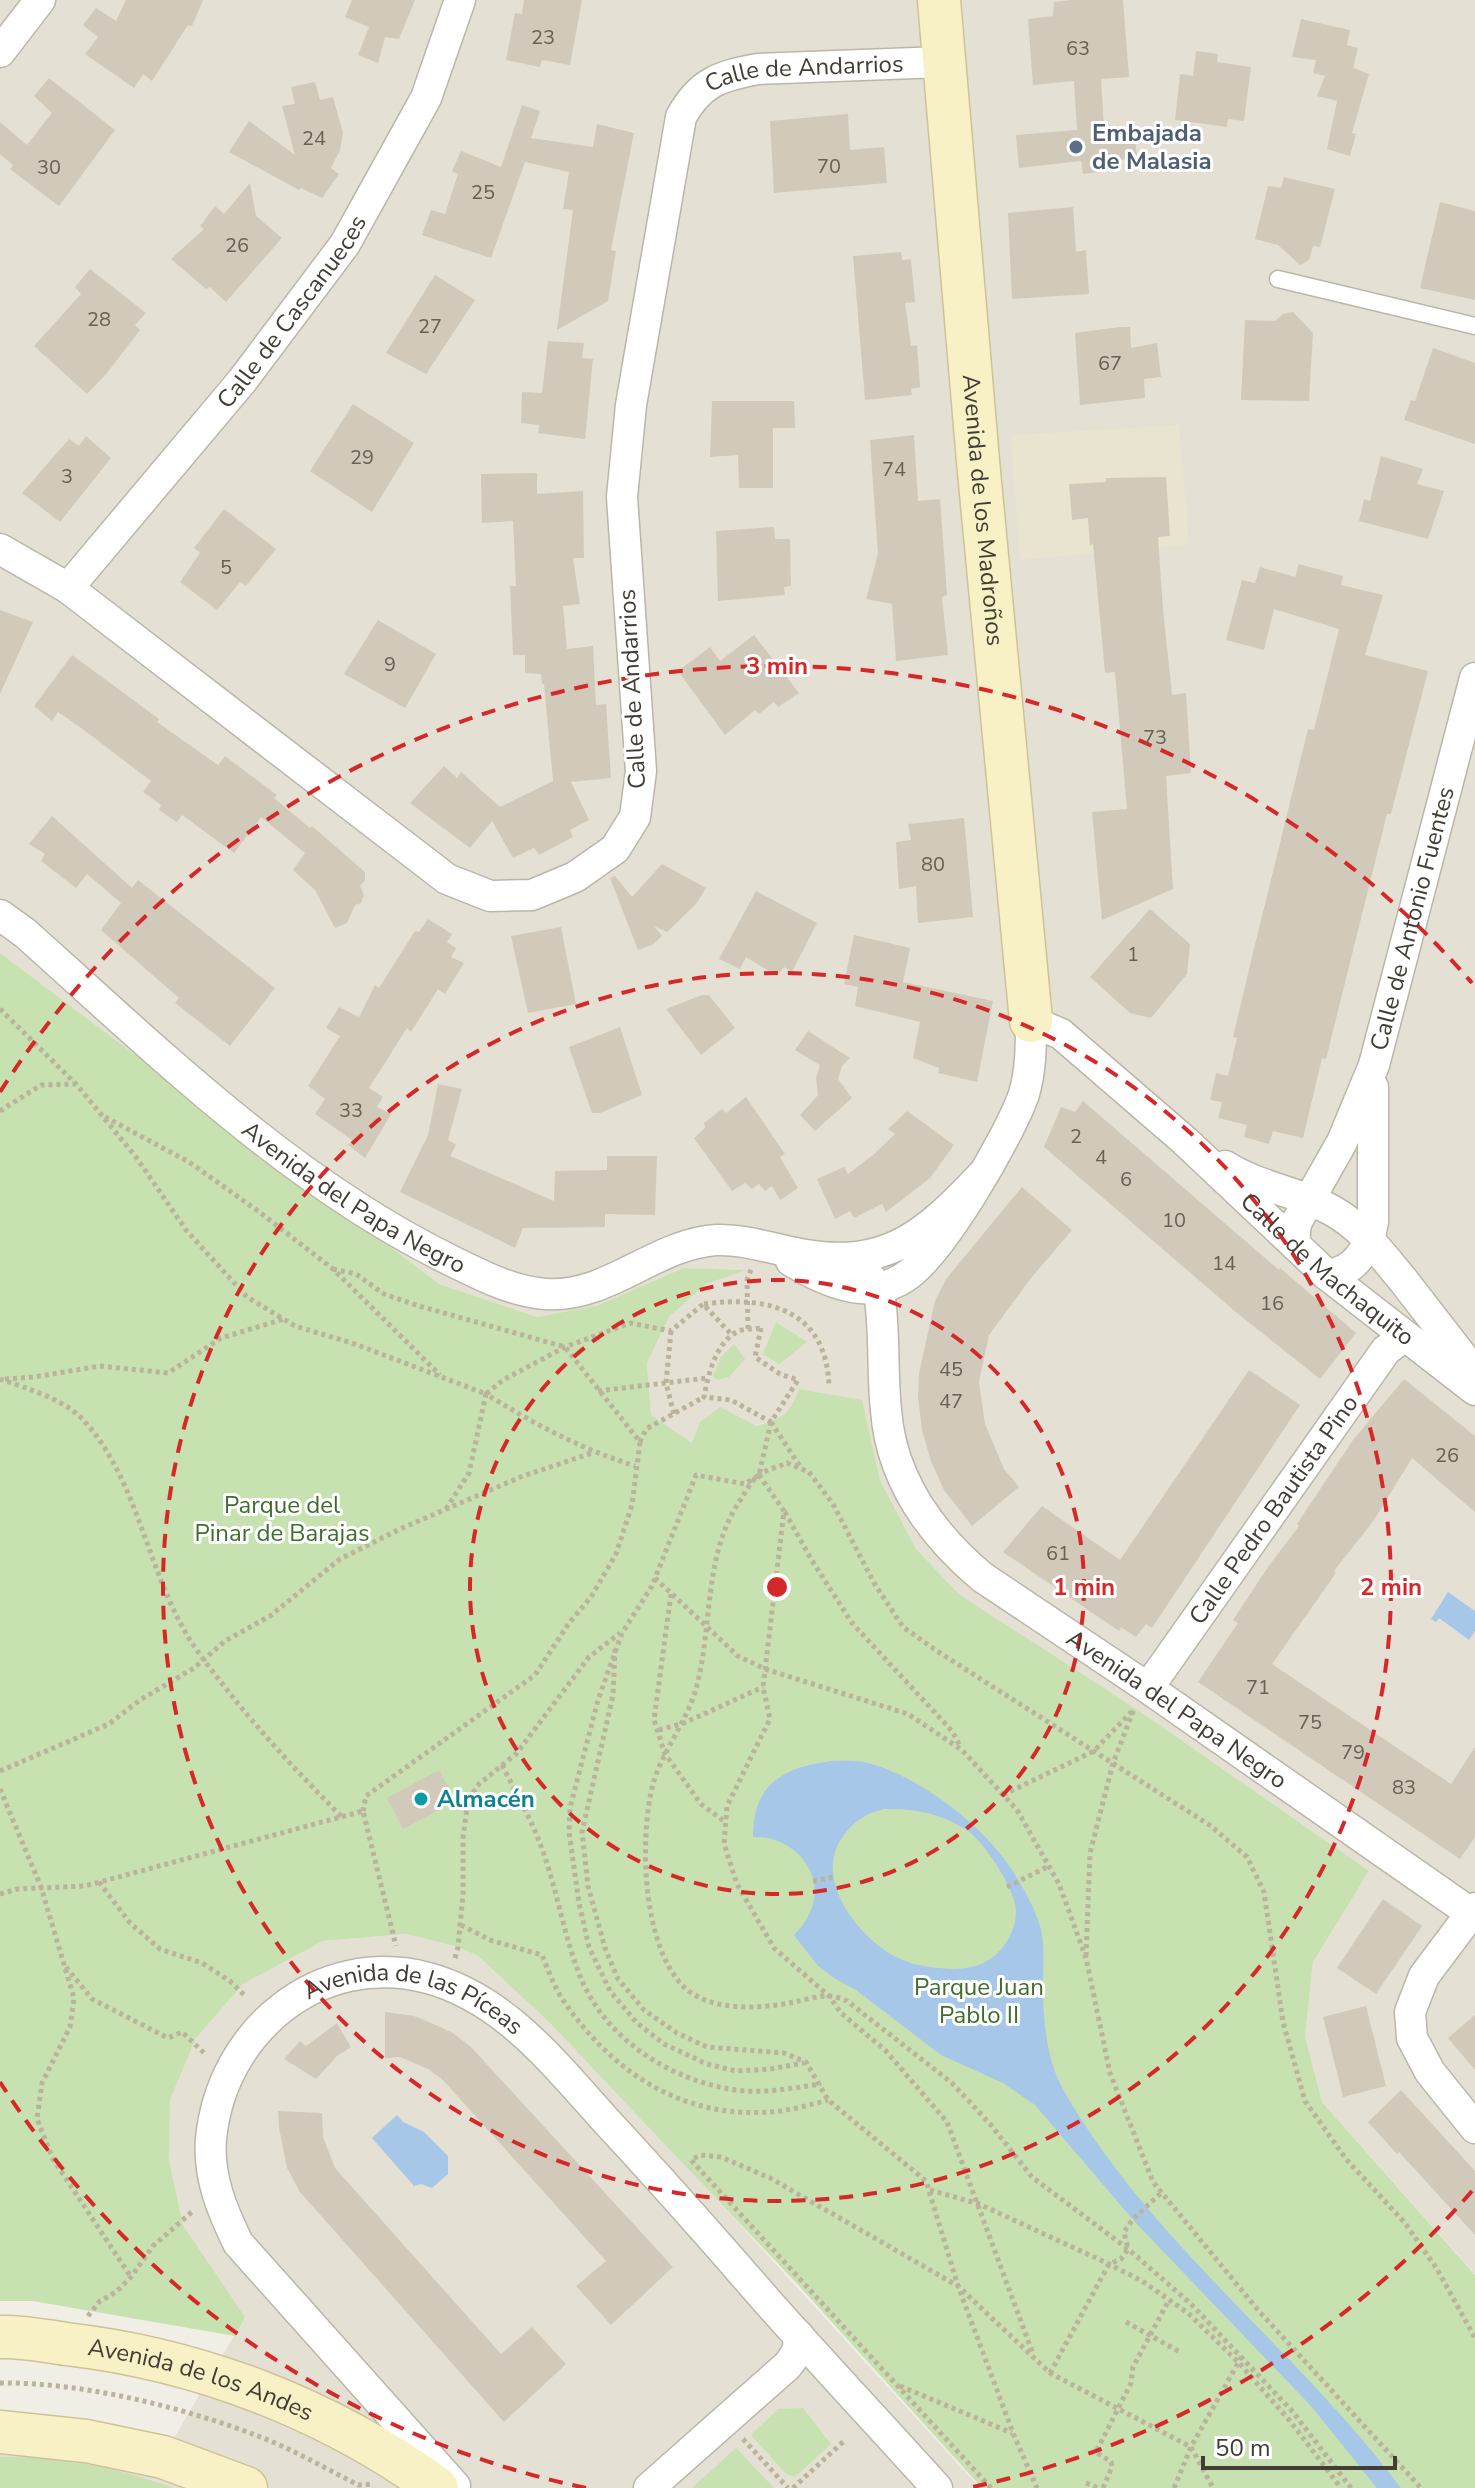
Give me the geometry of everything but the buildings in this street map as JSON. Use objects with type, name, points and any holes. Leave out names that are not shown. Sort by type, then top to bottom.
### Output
[{"type":"street","points":[[0,52],[40,0]]},
{"type":"street","name":"Calle de Cascanueces","points":[[68,588],[242,381],[345,244],[426,98],[460,0]]},
{"type":"street","name":"Avenida de los Madroños","points":[[939,0],[942,62],[1031,1021]]},
{"type":"street","name":"Calle de Andarrios","points":[[0,549],[68,588],[447,879],[490,896],[532,895],[575,877],[615,849],[635,817],[641,771],[622,497],[631,405],[681,117],[692,97],[711,82],[731,74],[758,69],[942,62]]},
{"type":"street","name":"Calle de Antonio Fuentes","points":[[1294,1243],[1296,1223],[1342,1142],[1374,1065],[1475,678]]},
{"type":"street","name":"Avenida del Papa Negro","points":[[0,915],[25,933],[265,1141],[348,1202],[423,1247],[499,1285],[548,1295],[582,1291],[673,1249],[718,1240],[818,1257],[868,1257],[921,1233],[949,1210],[982,1175]]},
{"type":"street","name":"Calle de Machaquito","points":[[1031,1021],[1061,1034],[1185,1141],[1327,1275],[1475,1390]]},
{"type":"street","name":"Avenida del Papa Negro","points":[[764,1247],[814,1273],[844,1284],[877,1288],[906,1277],[939,1242],[1010,1130],[1025,1091],[1030,1064],[1031,1021]]},
{"type":"street","name":"Calle de Antonio Fuentes","points":[[1370,1241],[1373,1222],[1374,1065]]},
{"type":"street","name":"Calle de Machaquito","points":[[1185,1141],[1229,1169],[1309,1199],[1336,1213],[1370,1241],[1475,1373]]},
{"type":"street","points":[[1327,1275],[1339,1274],[1349,1268],[1370,1241]]},
{"type":"street","points":[[851,1258],[877,1288]]},
{"type":"street","name":"Avenida del Papa Negro","points":[[877,1288],[883,1320],[886,1413],[890,1438],[913,1500],[931,1527],[958,1557],[982,1577],[1474,1912]]},
{"type":"street","name":"Calle Pedro Bautista Pino","points":[[1148,1688],[1386,1350],[1405,1336]]},
{"type":"street","points":[[1474,1912],[1424,1976],[1410,2012],[1412,2038],[1430,2072],[1475,2128]]},
{"type":"street","name":"Avenida de las Píceas","points":[[456,2488],[238,2243],[222,2210],[213,2179],[211,2141],[219,2095],[231,2066],[253,2033],[273,2014],[308,1991],[341,1978],[366,1973],[426,1977],[453,1986],[489,2005],[542,2051],[937,2488]]},
{"type":"street","points":[[649,2488],[787,2366],[796,2354],[798,2335]]},
{"type":"street","name":"Avenida de los Andes","points":[[0,2337],[108,2349],[181,2365],[257,2391],[327,2422],[394,2476],[437,2488]]},
{"type":"street","points":[[0,2432],[86,2441],[163,2457],[246,2488]]},
{"type":"lane","points":[[1278,279],[1475,326]]},
{"type":"path","points":[[0,1009],[76,1084],[136,1157],[186,1230],[247,1297],[295,1326],[355,1344],[486,1394],[592,1453],[636,1466]]},
{"type":"path","points":[[0,1111],[41,1085],[76,1084]]},
{"type":"path","points":[[102,1115],[189,1162],[258,1211],[333,1269],[444,1378]]},
{"type":"path","points":[[748,1329],[747,1280],[764,1247]]},
{"type":"path","points":[[333,1269],[356,1274],[384,1294],[419,1306],[565,1347],[640,1442]]},
{"type":"path","points":[[674,1414],[666,1383],[671,1331],[703,1304],[747,1301],[777,1307],[799,1319],[822,1344],[829,1387]]},
{"type":"path","points":[[703,1304],[732,1335]]},
{"type":"path","points":[[0,1379],[100,1366],[168,1373],[221,1338],[284,1319]]},
{"type":"path","points":[[445,1510],[469,1473],[486,1394],[503,1380],[565,1347],[630,1323],[671,1331]]},
{"type":"path","points":[[704,1397],[707,1378],[719,1352],[739,1330],[761,1328],[755,1357],[780,1374],[798,1380],[771,1422],[759,1475],[726,1521],[715,1558],[697,1685],[684,1723],[665,1754],[653,1785],[646,1841],[645,1889],[668,1967],[683,1986],[698,1998],[734,2006],[789,2003],[829,1996],[847,2001],[952,2083],[991,2125],[1032,2177],[1128,2249],[1191,2304],[1293,2412],[1351,2488]]},
{"type":"path","points":[[598,1391],[707,1378]]},
{"type":"path","points":[[0,1379],[46,1395],[85,1421],[110,1460],[137,1513],[159,1576],[182,1627],[253,1723],[342,1817]]},
{"type":"path","points":[[396,1946],[363,1811],[366,1796],[535,1675],[569,1623],[591,1597],[616,1554],[632,1505],[640,1442],[646,1429],[704,1397],[731,1400],[771,1422],[801,1469]]},
{"type":"path","points":[[0,1771],[109,1724],[140,1700],[204,1660],[225,1641],[270,1616],[340,1559],[523,1476],[592,1453]]},
{"type":"path","points":[[806,2062],[736,2071],[707,2064],[664,2044],[637,2023],[610,1991],[589,1947],[569,1832],[570,1808],[598,1700],[615,1649],[655,1578],[696,1475],[745,1484],[787,1463],[809,1472],[833,1504],[874,1583],[903,1627],[1211,1826],[1247,1857],[1264,1892],[1283,2022],[1305,2101],[1346,2159],[1405,2223],[1437,2269],[1475,2338]]},
{"type":"path","points":[[759,1475],[852,1623],[952,1731],[962,1750]]},
{"type":"path","points":[[784,1511],[763,1687],[770,1719],[727,1806],[724,1844],[737,1884],[774,1948],[829,1996],[841,2013],[885,2050],[947,2122],[1033,2354]]},
{"type":"path","points":[[655,1578],[738,1656],[765,1669],[908,1714],[962,1750],[1017,1810],[1059,1884],[1086,1958],[1110,2073],[1153,2182],[1257,2309],[1421,2488]]},
{"type":"path","points":[[672,1594],[654,1720],[665,1754],[701,1804],[726,1823]]},
{"type":"path","points":[[455,1958],[461,1925],[463,1838],[468,1800],[479,1784],[516,1754],[589,1657],[622,1633]]},
{"type":"path","points":[[615,1649],[613,1695],[582,1832],[588,1886],[605,1948],[618,1979],[644,2010],[677,2033],[707,2047],[784,2053],[806,2062],[828,2100],[926,2181],[958,2286],[1037,2488]]},
{"type":"path","points":[[659,1730],[684,1723],[763,1687]]},
{"type":"path","points":[[1003,1795],[1094,1751],[1135,1708],[1113,1763],[1090,1853],[1086,1958]]},
{"type":"path","points":[[502,1765],[537,1837],[580,1977],[617,2032],[654,2061],[696,2081],[738,2090],[778,2090],[821,2084]]},
{"type":"path","points":[[0,1789],[41,1887],[74,1998],[70,2027],[42,2083],[37,2119],[53,2159],[131,2277]]},
{"type":"path","points":[[0,1894],[17,1889],[85,1886],[363,1811]]},
{"type":"path","points":[[1007,1887],[1049,1866]]},
{"type":"path","points":[[813,1881],[834,1877]]},
{"type":"path","points":[[99,1882],[130,1923],[160,1949],[202,1963],[230,1981],[246,1997]]},
{"type":"path","points":[[461,1925],[490,1940],[542,1955],[561,1998],[590,2033],[623,2068],[656,2090],[689,2103],[737,2112],[781,2111],[828,2100]]},
{"type":"path","points":[[63,1963],[92,1999],[168,2038],[182,2032],[204,2053]]},
{"type":"path","points":[[991,2488],[691,2160],[700,2155],[721,2157],[770,2178],[958,2286],[1050,2373],[1191,2447],[1213,2488]]},
{"type":"path","points":[[929,2190],[979,2204],[1109,2264],[1142,2281],[1188,2313],[1239,2363],[1290,2421],[1341,2488]]},
{"type":"path","points":[[1050,2373],[1109,2264],[1121,2259],[1128,2249],[1124,2232],[1133,2219],[1162,2192]]},
{"type":"path","points":[[88,2317],[99,2302],[117,2291],[131,2277],[153,2246],[193,2211]]},
{"type":"path","points":[[1086,2483],[1101,2488],[1112,2467],[1111,2462],[1096,2452],[1131,2383],[1133,2367],[1169,2300]]},
{"type":"path","points":[[1126,2322],[1180,2352]]},
{"type":"path","points":[[1174,2488],[1191,2447],[1242,2356]]},
{"type":"path","points":[[0,2383],[93,2392],[176,2409],[260,2437],[358,2485],[394,2476]]},
{"type":"path","points":[[895,2384],[1013,2433]]},
{"type":"path","points":[[740,2436],[790,2488],[844,2441]]},
{"type":"shaded area","points":[[0,0],[1475,0],[1475,2274],[1322,2102],[1305,2036],[1313,1962],[1369,1871],[1156,1723],[959,1594],[916,1549],[880,1480],[861,1400],[799,1389],[792,1409],[778,1419],[692,1443],[651,1415],[647,1363],[669,1317],[706,1284],[743,1270],[683,1268],[599,1305],[537,1317],[438,1284],[0,953]]},
{"type":"shaded area","points":[[1179,425],[1189,545],[1020,560],[1011,435]]},
{"type":"shaded area","points":[[405,1934],[458,1947],[478,1956],[549,2022],[678,2157],[980,2488],[0,2488],[0,2432],[163,2457],[245,2317],[183,2225],[169,2160],[170,2100],[196,2038],[243,1984],[323,1941]]},
{"type":"green space","points":[[0,953],[439,1284],[537,1317],[599,1305],[683,1268],[746,1270],[706,1284],[669,1317],[647,1363],[651,1415],[692,1443],[700,1422],[720,1407],[756,1426],[784,1414],[799,1389],[862,1400],[880,1480],[916,1549],[959,1594],[1145,1715],[1369,1871],[1313,1962],[1305,2036],[1322,2102],[1475,2275],[1475,2488],[982,2488],[801,2288],[549,2022],[478,1956],[458,1947],[406,1934],[323,1941],[243,1984],[196,2038],[170,2100],[169,2160],[183,2225],[245,2317],[235,2336],[33,2301],[0,2301]]},
{"type":"green space","points":[[776,1322],[807,1342],[779,1364],[763,1354]]},
{"type":"green space","points":[[734,1344],[745,1359],[729,1377],[718,1380],[713,1376],[720,1358]]},
{"type":"green space","points":[[803,2408],[831,2444],[795,2477],[785,2473],[751,2435],[778,2409]]},
{"type":"green space","points":[[736,2448],[774,2488],[692,2488]]},
{"type":"green space","points":[[0,2457],[88,2465],[174,2488],[0,2488]]},
{"type":"water","points":[[1448,1592],[1475,1611],[1475,1631],[1469,1640],[1439,1618],[1436,1622],[1431,1619]]},
{"type":"water","points":[[863,1762],[908,1779],[968,1820],[1000,1853],[1025,1891],[1041,1930],[1047,2039],[1053,2066],[1064,2091],[1099,2146],[1139,2198],[1181,2247],[1317,2389],[1401,2488],[1377,2488],[1311,2406],[1135,2222],[1035,2105],[1003,2083],[941,2055],[856,1990],[817,1965],[794,1935],[813,1905],[815,1889],[812,1875],[796,1852],[783,1843],[753,1837],[754,1819],[765,1791],[785,1774],[815,1764]],"holes":[[[884,1809],[936,1815],[956,1824],[988,1852],[1012,1895],[1016,1912],[1013,1929],[994,1957],[976,1966],[958,1969],[910,1963],[883,1949],[848,1913],[834,1882],[836,1850],[844,1835],[861,1818]]]},
{"type":"water","points":[[397,2115],[403,2122],[424,2132],[448,2156],[448,2174],[432,2188],[421,2184],[414,2186],[372,2138]]},
{"type":"place","name":"Embajada de Malasia","points":[[1076,147]]},
{"type":"place","name":"Almacén","points":[[421,1799]]},
{"type":"park label","name":"Parque del Pinar de Barajas","points":[[282,1519]]},
{"type":"park label","name":"Parque Juan Pablo II","points":[[979,2001]]}]
